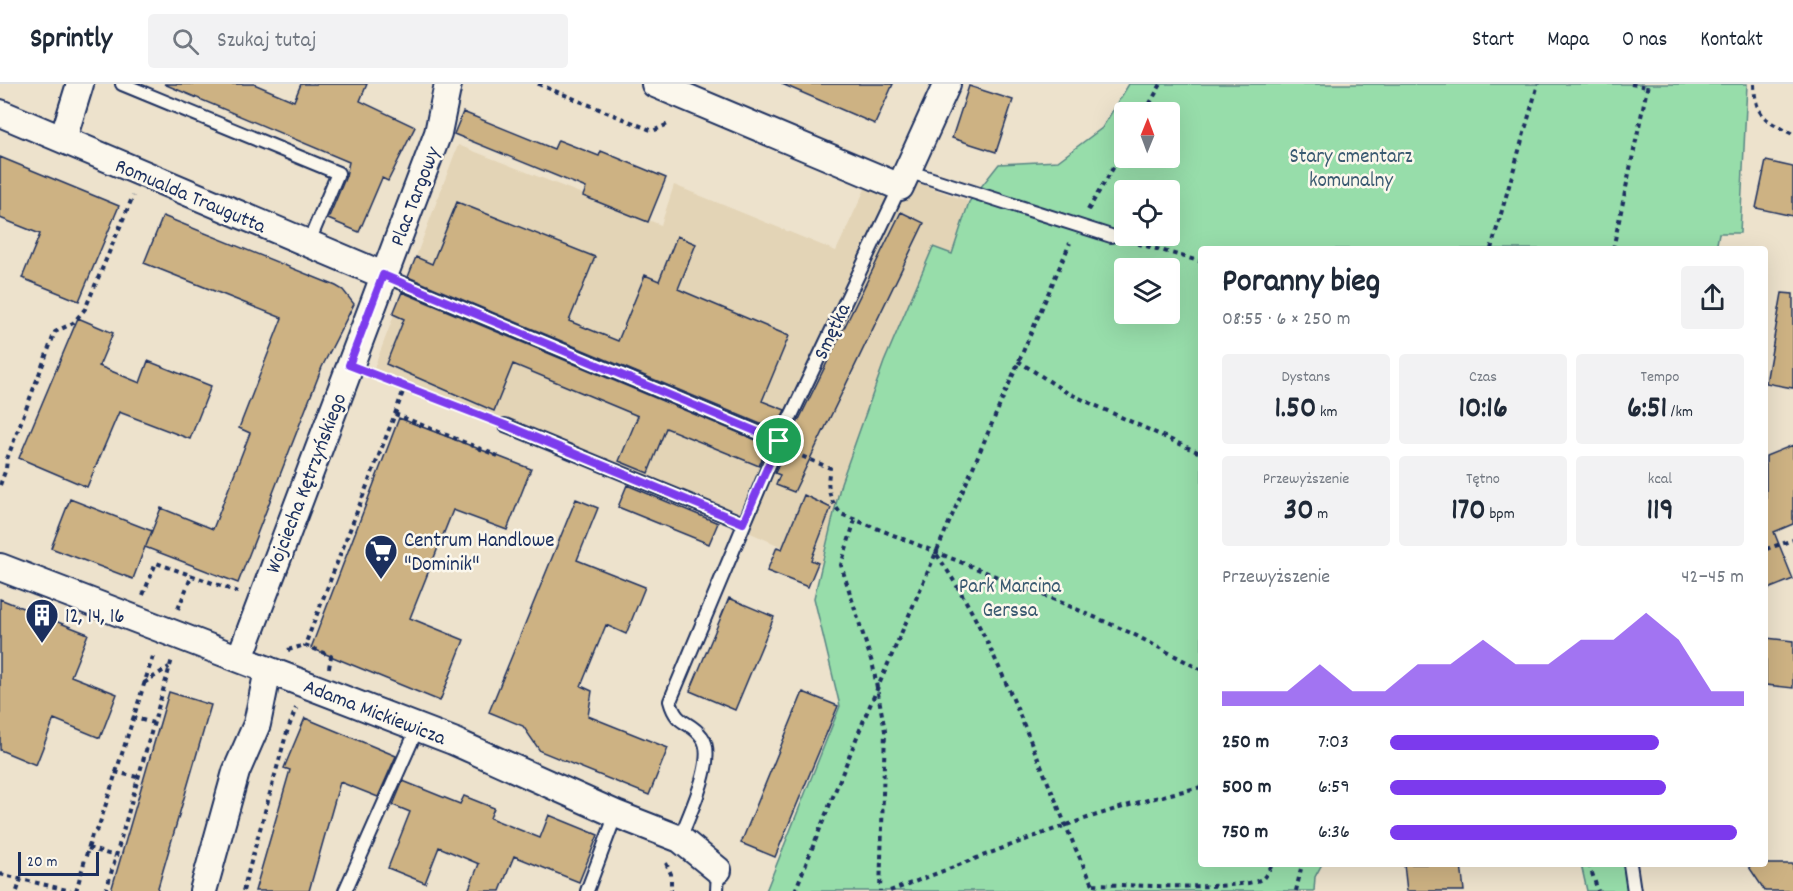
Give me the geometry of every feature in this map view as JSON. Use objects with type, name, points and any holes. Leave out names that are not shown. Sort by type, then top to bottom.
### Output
[{"type":"street","points":[[63,139],[80,84]]},
{"type":"street","name":"Plac Targowy","points":[[383,275],[438,133],[448,84]]},
{"type":"street","points":[[655,84],[903,179]]},
{"type":"street","name":"Smętka","points":[[903,179],[947,84]]},
{"type":"street","name":"Romualda Traugutta","points":[[0,113],[383,275]]},
{"type":"street","name":"Wojciecha Kętrzyńskiego","points":[[240,658],[383,275]]},
{"type":"street","name":"Adama Mickiewicza","points":[[0,567],[418,727],[616,814],[680,839],[718,881]]},
{"type":"street","points":[[203,891],[236,772],[257,724],[268,670]]},
{"type":"lane","points":[[122,84],[338,173],[308,244]]},
{"type":"lane","points":[[903,179],[1111,236]]},
{"type":"lane","name":"Smętka","points":[[680,839],[706,766],[707,750],[703,738],[674,717],[670,701],[719,579],[778,443],[903,179]]},
{"type":"lane","points":[[383,275],[778,443]]},
{"type":"lane","points":[[505,425],[743,523]]},
{"type":"lane","points":[[345,891],[418,727]]},
{"type":"lane","points":[[587,891],[616,814]]},
{"type":"lane","points":[[1630,867],[1634,891]]},
{"type":"path","points":[[538,84],[653,131],[668,124]]},
{"type":"path","points":[[1151,102],[1161,84]]},
{"type":"path","points":[[1492,246],[1538,84]]},
{"type":"path","points":[[1615,246],[1648,86],[1631,84]]},
{"type":"path","points":[[1754,84],[1755,100],[1766,121],[1793,134]]},
{"type":"path","points":[[795,891],[877,689],[1018,361],[1078,227],[1114,166]]},
{"type":"path","points":[[0,485],[6,470],[7,459],[55,332],[73,323],[85,309],[134,195]]},
{"type":"path","points":[[1111,236],[1198,261]]},
{"type":"path","points":[[1018,361],[1066,392],[1198,452]]},
{"type":"path","points":[[349,365],[505,425]]},
{"type":"path","points":[[331,656],[305,645],[405,386]]},
{"type":"path","points":[[395,414],[498,456]]},
{"type":"path","points":[[778,443],[830,468],[827,483],[831,502],[841,514],[936,555],[980,569],[1121,629],[1198,667]]},
{"type":"path","points":[[855,520],[841,565],[873,666],[885,731],[880,891]]},
{"type":"path","points":[[1768,548],[1793,540]]},
{"type":"path","points":[[936,555],[976,618],[1003,673],[1065,825],[1097,891]]},
{"type":"path","points":[[143,596],[156,563],[243,594]]},
{"type":"path","points":[[176,610],[181,606],[192,576]]},
{"type":"path","points":[[132,592],[151,599]]},
{"type":"path","points":[[168,606],[186,614]]},
{"type":"path","points":[[76,891],[92,835],[98,829],[132,717],[156,649]]},
{"type":"path","points":[[164,652],[183,660]]},
{"type":"path","points":[[106,891],[136,777],[173,656]]},
{"type":"path","points":[[144,684],[170,666]]},
{"type":"path","points":[[132,717],[153,723]]},
{"type":"path","points":[[243,891],[291,718]]},
{"type":"path","points":[[115,772],[136,777]]},
{"type":"path","points":[[890,891],[1065,825],[1155,796],[1198,788]]},
{"type":"path","points":[[88,848],[115,856]]},
{"type":"path","points":[[1093,884],[1209,889],[1243,887],[1261,880],[1271,867]]},
{"type":"path","points":[[1296,891],[1301,867]]},
{"type":"path","points":[[1590,867],[1598,891]]},
{"type":"path","points":[[0,874],[70,891]]},
{"type":"path","points":[[17,891],[21,879]]},
{"type":"shaded area","points":[[458,145],[661,225],[674,185],[836,251],[866,187],[888,191],[916,182],[969,202],[952,254],[933,247],[884,362],[841,483],[821,564],[374,368]]},
{"type":"green space","name":"Park Marcina Gerssa","points":[[1129,84],[1747,84],[1740,233],[1719,233],[1717,246],[1198,246],[1198,867],[1320,867],[1315,877],[1314,891],[766,891],[840,706],[814,598],[841,483],[884,362],[933,247],[952,254],[969,202],[999,164],[1058,161],[1102,128],[1114,108],[1114,168],[1180,168],[1180,102],[1118,102]]},
{"type":"green space","points":[[1582,867],[1624,867],[1628,891],[1587,891]]},
{"type":"building","points":[[164,84],[254,84],[294,101],[301,84],[367,84],[360,101],[415,127],[388,181],[382,178],[359,232],[328,219],[346,176],[349,162]]},
{"type":"building","points":[[782,84],[893,84],[875,124]]},
{"type":"building","points":[[969,86],[1013,100],[996,152],[952,138]]},
{"type":"building","points":[[463,112],[554,149],[558,140],[599,156],[601,151],[666,178],[648,222],[583,196],[586,188],[454,134]]},
{"type":"building","points":[[0,157],[119,206],[79,301],[22,278],[40,234],[0,218]]},
{"type":"building","points":[[1766,161],[1793,167],[1793,216],[1756,208]]},
{"type":"building","points":[[457,202],[595,257],[569,321],[618,341],[645,275],[659,281],[677,236],[696,244],[678,289],[789,336],[762,401],[785,410],[775,430],[408,277],[416,257],[432,264]]},
{"type":"building","points":[[901,212],[924,223],[794,492],[776,485],[780,475],[775,473],[787,444]]},
{"type":"building","points":[[163,216],[336,286],[343,290],[354,304],[322,367],[238,583],[145,547],[133,579],[51,548],[70,499],[152,531],[161,508],[213,529],[250,433],[239,428],[282,318],[144,263]]},
{"type":"building","points":[[402,292],[768,445],[759,466],[666,428],[648,473],[619,461],[638,416],[513,364],[494,411],[386,364],[404,319],[393,314]]},
{"type":"building","points":[[1782,293],[1793,294],[1793,388],[1768,383]]},
{"type":"building","points":[[78,318],[113,333],[99,366],[140,383],[148,361],[211,386],[190,439],[119,412],[87,487],[19,458]]},
{"type":"building","name":"Centrum Handlowe \"Dominik\"","points":[[399,418],[531,469],[507,530],[453,510],[410,618],[464,640],[440,701],[311,648]]},
{"type":"building","points":[[1793,445],[1793,524],[1774,532],[1793,579],[1768,589],[1768,455]]},
{"type":"building","points":[[627,485],[718,523],[709,544],[618,507]]},
{"type":"building","points":[[804,495],[831,508],[811,560],[818,563],[808,587],[767,571],[777,547],[782,549]]},
{"type":"building","points":[[576,499],[598,508],[577,560],[645,587],[626,634],[606,625],[581,686],[592,691],[588,716],[668,748],[649,795],[540,751],[523,726],[489,712]]},
{"type":"building","points":[[729,598],[774,617],[735,710],[690,691]]},
{"type":"building","points":[[0,599],[88,634],[71,676],[117,694],[100,738],[54,719],[36,765],[0,750]]},
{"type":"building","points":[[1768,638],[1793,641],[1793,688],[1768,685]]},
{"type":"building","points":[[169,692],[211,705],[157,891],[111,891]]},
{"type":"building","points":[[803,692],[838,706],[775,857],[741,843]]},
{"type":"building","points":[[305,718],[396,756],[378,797],[340,782],[309,891],[255,891],[290,770],[284,768]]},
{"type":"building","points":[[403,781],[460,804],[464,796],[494,808],[490,818],[540,838],[549,815],[598,835],[579,882],[514,856],[500,891],[468,891],[479,864],[439,847],[425,883],[388,868],[410,812],[393,805]]},
{"type":"building","points":[[1793,864],[1793,891],[1765,891],[1749,867]]},
{"type":"building","points":[[1404,867],[1461,867],[1464,891],[1407,891]]},
{"type":"place","name":"Centrum Handlowe \"Dominik\"","points":[[381,580]]},
{"type":"place","name":"12, 14, 16","points":[[42,644]]},
{"type":"route","points":[[383,275],[779,441],[743,523],[505,425],[349,365],[383,275]]},
{"type":"park label","name":"Stary cmentarz komunalny","points":[[1351,167]]}]
